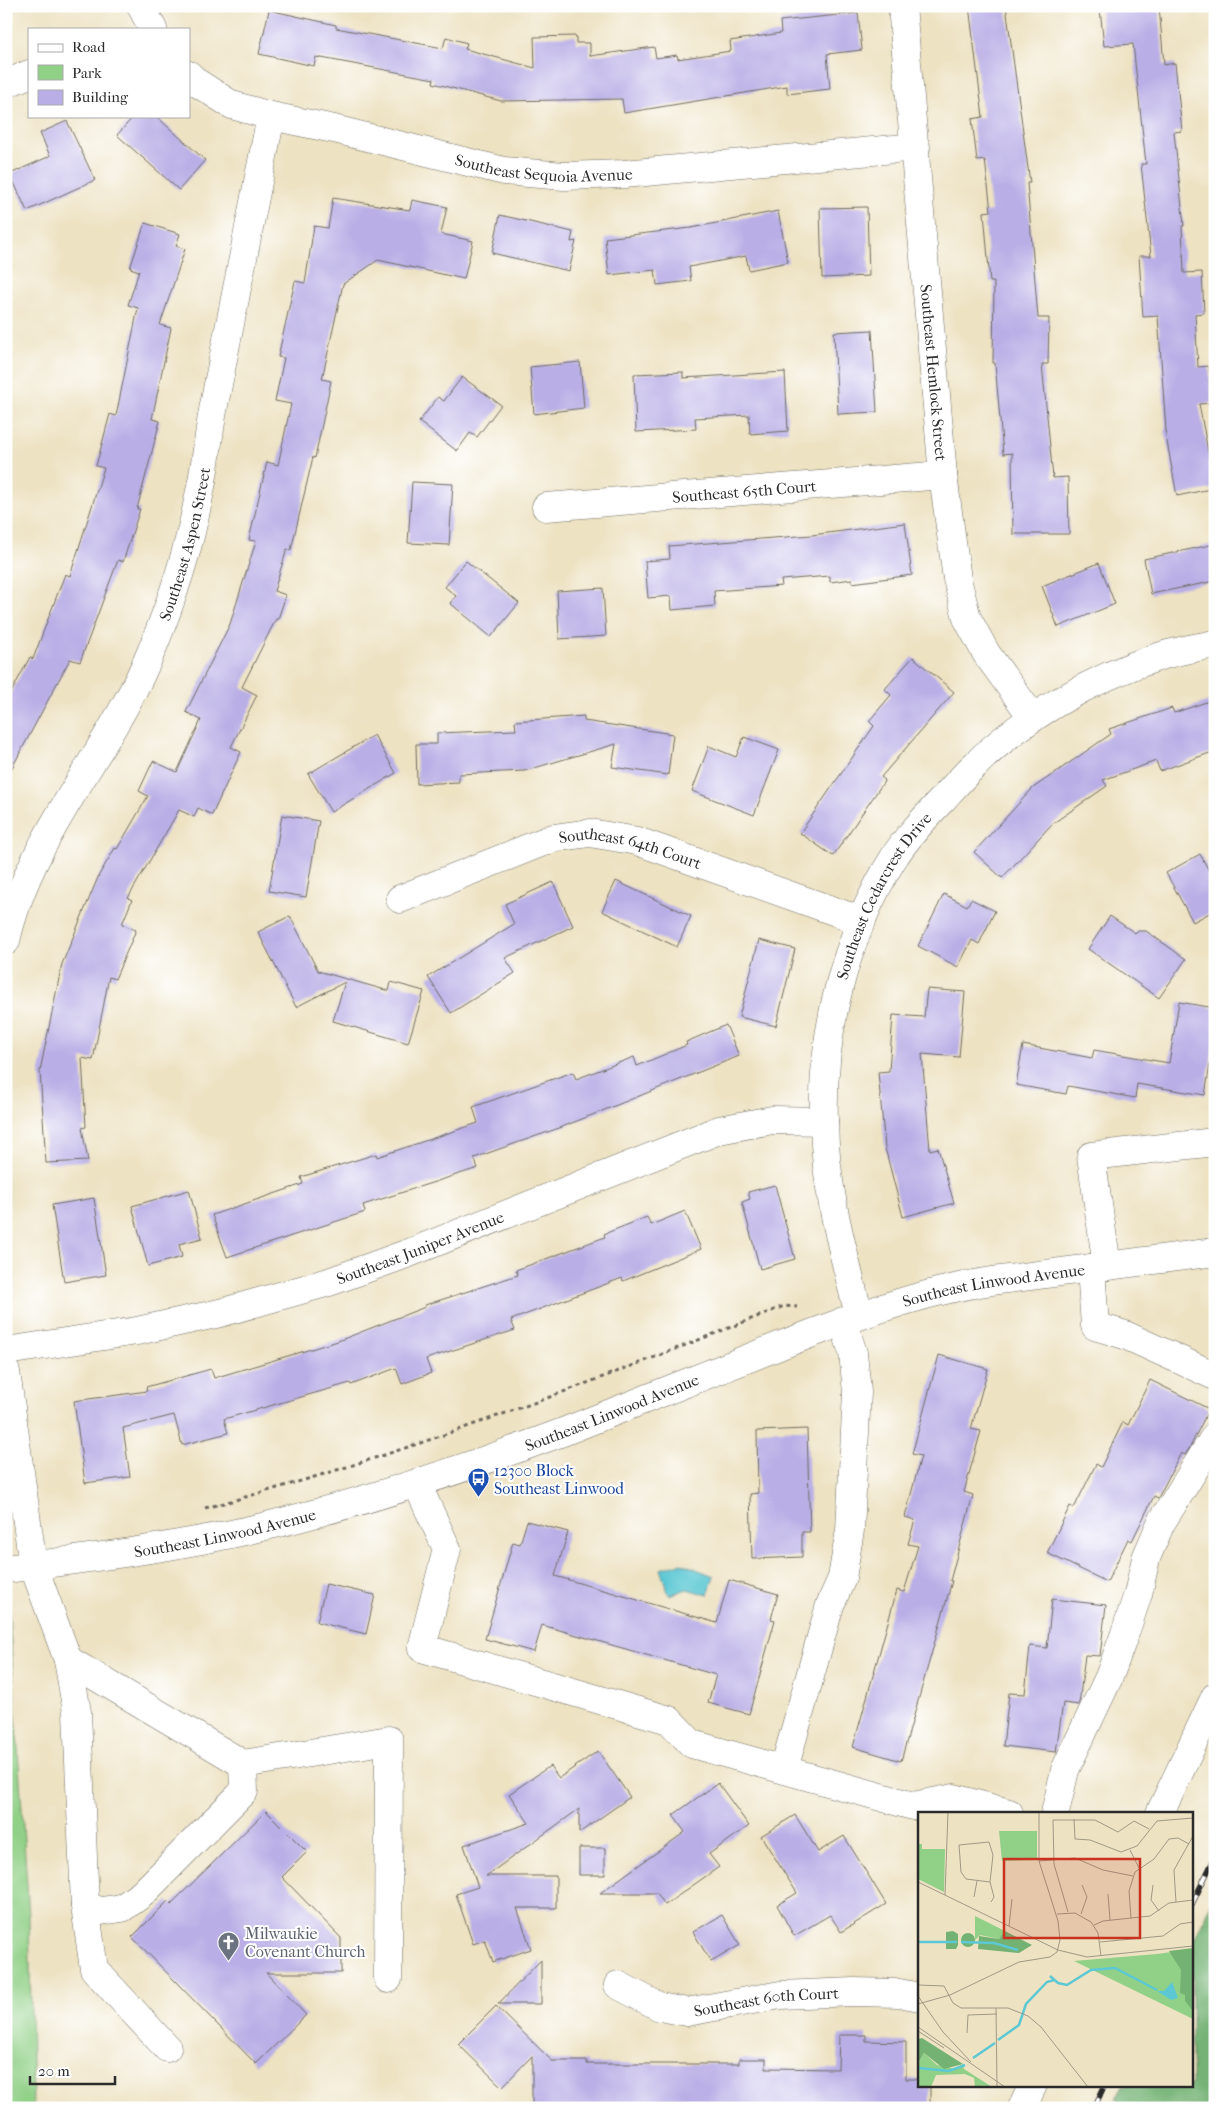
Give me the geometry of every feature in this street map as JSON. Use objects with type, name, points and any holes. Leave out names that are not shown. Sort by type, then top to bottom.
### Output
[{"type":"street","name":"Southeast Hemlock Street","points":[[902,6],[916,147],[943,475],[956,579],[967,618],[986,653],[1032,718]]},
{"type":"street","points":[[6,84],[28,74]]},
{"type":"street","name":"Southeast Sequoia Avenue","points":[[190,76],[196,82],[232,104],[271,116],[504,171],[564,176],[682,170],[916,147]]},
{"type":"street","name":"Southeast Aspen Street","points":[[6,941],[33,866],[63,806],[103,745],[129,698],[152,649],[176,586],[200,494],[210,428],[271,116]]},
{"type":"street","name":"Southeast 65th Court","points":[[546,508],[943,475]]},
{"type":"street","name":"Southeast Cedarcrest Drive","points":[[784,1769],[830,1605],[842,1578],[850,1530],[857,1392],[852,1353],[851,1318],[826,1162],[824,1121],[826,1068],[833,1017],[845,967],[862,921],[894,858],[930,813],[976,763],[1032,718],[1092,684],[1155,658],[1215,644]]},
{"type":"street","name":"Southeast 64th Court","points":[[400,899],[553,838],[590,833],[637,841],[862,921]]},
{"type":"street","name":"Southeast Juniper Avenue","points":[[6,1351],[137,1331],[220,1313],[329,1282],[409,1254],[719,1130],[772,1120],[824,1121]]},
{"type":"street","points":[[1215,1142],[1091,1156],[1099,1267],[1095,1326],[1125,1335],[1215,1376]]},
{"type":"street","name":"Southeast Linwood Avenue","points":[[6,1569],[127,1553],[217,1537],[302,1517],[418,1484],[563,1431],[851,1318],[912,1298],[959,1286],[1215,1252]]},
{"type":"street","points":[[6,1372],[33,1566],[68,1660],[77,1712],[84,1906],[94,1969],[167,2048]]},
{"type":"street","points":[[1055,1812],[1065,1770],[1109,1678],[1138,1594],[1146,1558],[1161,1523],[1215,1436]]},
{"type":"street","points":[[418,1484],[447,1549],[422,1648],[669,1720],[692,1744],[913,1806],[954,1798],[1006,1812]]},
{"type":"street","points":[[68,1660],[243,1764],[388,1740],[388,1979]]},
{"type":"street","points":[[1160,1812],[1215,1697]]},
{"type":"street","points":[[84,1906],[101,1911],[122,1908],[142,1894],[244,1790],[243,1764]]},
{"type":"street","name":"Southeast 60th Court","points":[[618,1985],[660,2007],[687,2012],[780,1995],[854,1992],[899,1993],[918,1997]]},
{"type":"street","points":[[1022,2108],[1033,2086]]},
{"type":"path","points":[[202,1509],[376,1458],[480,1423],[595,1382],[784,1306],[803,1308]]},
{"type":"green space","points":[[6,1598],[8,1598],[29,1916],[33,2108],[6,2108]]},
{"type":"green space","points":[[1215,1897],[1215,2108],[1133,2108],[1116,2100],[1123,2086],[1194,2086],[1194,1939]]},
{"type":"water","points":[[681,1563],[714,1576],[708,1595],[687,1589],[669,1595],[660,1569]]},
{"type":"building","points":[[969,6],[1006,6],[1030,183],[1027,183],[1038,318],[1049,318],[1048,364],[1042,364],[1053,478],[1068,477],[1069,534],[1013,534],[1012,453],[1003,454],[995,363],[993,363],[994,282],[990,282],[984,212],[991,211],[985,160],[977,161],[972,119],[983,117]]},
{"type":"building","points":[[1159,6],[1164,65],[1175,63],[1182,131],[1174,132],[1184,226],[1182,226],[1184,273],[1202,272],[1204,313],[1195,314],[1198,367],[1209,366],[1212,403],[1199,404],[1215,488],[1177,496],[1165,431],[1158,316],[1143,317],[1139,256],[1151,256],[1141,164],[1146,164],[1133,44],[1104,46],[1100,9]]},
{"type":"building","points":[[269,10],[336,25],[336,28],[443,48],[446,37],[467,43],[465,49],[535,68],[534,37],[576,36],[576,43],[590,43],[590,56],[654,47],[656,58],[677,55],[678,59],[731,51],[730,41],[781,33],[780,21],[858,13],[862,50],[827,54],[830,89],[787,94],[787,86],[624,113],[622,99],[501,101],[433,83],[434,79],[316,57],[314,66],[259,54]]},
{"type":"building","points":[[132,118],[158,118],[205,160],[179,190],[117,135]]},
{"type":"building","points":[[67,121],[95,180],[27,211],[10,174],[50,156],[40,133]]},
{"type":"building","points":[[333,198],[410,210],[412,200],[447,207],[441,234],[473,241],[464,279],[378,260],[343,284],[322,379],[331,381],[315,458],[313,457],[291,550],[287,549],[274,591],[286,595],[278,619],[276,619],[242,687],[257,695],[231,747],[241,752],[212,815],[198,808],[194,817],[179,810],[128,898],[132,900],[122,924],[136,930],[115,979],[109,977],[93,1060],[82,1058],[86,1127],[82,1128],[88,1161],[46,1163],[40,1071],[62,964],[99,875],[115,848],[117,849],[148,796],[139,791],[153,761],[177,772],[201,720],[186,712],[230,624],[256,541],[249,540],[267,462],[278,465],[291,404],[275,401],[284,358],[278,357],[295,281],[305,283],[314,226],[328,228]]},
{"type":"building","points":[[867,207],[869,276],[822,278],[820,208]]},
{"type":"building","points":[[778,211],[788,262],[749,270],[746,256],[689,267],[691,281],[657,285],[655,270],[609,275],[605,238],[691,228]]},
{"type":"building","points":[[500,215],[573,232],[571,242],[576,241],[569,271],[492,253]]},
{"type":"building","points":[[145,223],[180,234],[176,246],[185,249],[160,325],[171,328],[152,419],[160,421],[137,509],[140,509],[123,562],[118,560],[80,662],[70,659],[6,779],[6,702],[30,657],[33,659],[65,574],[70,576],[104,468],[96,466],[110,414],[116,416],[138,308],[128,305],[139,271],[130,268]]},
{"type":"building","points":[[872,330],[877,412],[838,414],[834,332]]},
{"type":"building","points":[[580,362],[584,408],[534,414],[530,367]]},
{"type":"building","points":[[683,372],[683,378],[785,372],[788,431],[750,434],[749,415],[695,418],[696,429],[636,432],[634,374]]},
{"type":"building","points":[[462,377],[501,405],[477,437],[470,433],[457,451],[419,422],[438,397],[444,401]]},
{"type":"building","points":[[412,482],[453,484],[449,545],[408,543]]},
{"type":"building","points":[[905,523],[912,575],[852,583],[852,579],[830,582],[830,576],[781,580],[782,586],[714,591],[715,606],[672,610],[671,596],[648,598],[645,561],[670,559],[669,546],[812,535]]},
{"type":"building","points":[[1215,544],[1215,581],[1151,594],[1144,559]]},
{"type":"building","points":[[466,561],[519,603],[491,637],[450,603],[456,596],[445,587]]},
{"type":"building","points":[[1099,563],[1115,604],[1058,627],[1042,586]]},
{"type":"building","points":[[603,588],[606,636],[559,639],[557,591]]},
{"type":"building","points":[[913,657],[954,692],[881,777],[885,780],[833,856],[800,833],[874,726],[869,721],[891,695],[885,689]]},
{"type":"building","points":[[1215,699],[1215,751],[1160,771],[1156,761],[1103,780],[1107,786],[1052,824],[1002,878],[974,852],[1033,788],[1111,734],[1109,729],[1172,708],[1174,713]]},
{"type":"building","points":[[584,716],[584,721],[673,734],[668,775],[612,767],[616,744],[524,771],[459,774],[459,782],[417,784],[416,744],[437,744],[437,733],[516,730],[515,721]]},
{"type":"building","points":[[374,735],[396,773],[331,812],[308,774]]},
{"type":"building","points":[[744,737],[779,750],[754,815],[692,791],[709,746],[736,757]]},
{"type":"building","points":[[282,815],[319,821],[306,897],[269,891]]},
{"type":"building","points":[[1200,854],[1215,882],[1215,910],[1193,922],[1166,873]]},
{"type":"building","points":[[616,881],[691,916],[677,947],[602,911]]},
{"type":"building","points":[[553,882],[573,926],[505,958],[515,973],[451,1013],[428,977],[514,924],[505,904]]},
{"type":"building","points":[[944,894],[967,906],[971,899],[995,911],[979,944],[972,940],[958,967],[918,946]]},
{"type":"building","points":[[290,916],[318,971],[389,991],[391,982],[424,991],[408,1043],[333,1021],[345,982],[296,1007],[258,932]]},
{"type":"building","points":[[1110,916],[1135,933],[1137,931],[1146,931],[1186,959],[1159,998],[1088,949]]},
{"type":"building","points":[[759,940],[795,949],[776,1026],[739,1017]]},
{"type":"building","points":[[927,989],[965,992],[959,1057],[922,1054],[930,1150],[938,1148],[954,1203],[903,1217],[885,1148],[878,1072],[889,1071],[893,1015],[924,1017]]},
{"type":"building","points":[[1179,1002],[1215,1008],[1215,1035],[1205,1095],[1137,1084],[1135,1098],[1068,1086],[1066,1094],[1016,1085],[1023,1045],[1092,1058],[1094,1050],[1169,1063]]},
{"type":"building","points":[[726,1025],[739,1056],[562,1127],[474,1158],[478,1168],[363,1205],[365,1212],[227,1257],[212,1215],[303,1184],[301,1177],[376,1154],[377,1157],[478,1123],[473,1107],[573,1072],[576,1079],[634,1057],[637,1066],[687,1045],[686,1042]]},
{"type":"building","points":[[775,1185],[795,1259],[760,1269],[742,1202],[750,1199],[748,1192]]},
{"type":"building","points":[[189,1190],[202,1238],[179,1244],[182,1257],[148,1266],[132,1206]]},
{"type":"building","points":[[94,1198],[106,1275],[64,1282],[52,1205]]},
{"type":"building","points":[[685,1211],[701,1249],[623,1281],[622,1278],[511,1320],[515,1330],[426,1359],[431,1373],[402,1384],[396,1368],[351,1385],[350,1383],[224,1419],[228,1433],[182,1445],[174,1415],[123,1428],[130,1477],[85,1483],[74,1401],[147,1391],[146,1387],[211,1369],[214,1378],[338,1341],[425,1307],[425,1305],[518,1275],[516,1270],[605,1237],[604,1234],[647,1217],[651,1225]]},
{"type":"building","points":[[939,1355],[988,1369],[971,1429],[981,1431],[964,1492],[973,1495],[950,1581],[952,1581],[901,1761],[853,1747],[897,1590],[904,1592],[918,1546],[908,1544],[915,1520],[905,1517],[921,1456],[912,1454]]},
{"type":"building","points":[[1150,1380],[1209,1409],[1185,1455],[1181,1453],[1158,1498],[1154,1496],[1132,1541],[1128,1539],[1107,1582],[1047,1553],[1070,1506],[1074,1508],[1096,1464],[1101,1467],[1123,1422],[1128,1425]]},
{"type":"building","points":[[807,1429],[810,1532],[802,1532],[802,1557],[752,1559],[750,1494],[758,1493],[757,1431]]},
{"type":"building","points":[[527,1521],[568,1532],[555,1576],[717,1623],[729,1580],[778,1594],[771,1619],[775,1620],[749,1714],[708,1703],[716,1675],[542,1625],[534,1652],[485,1639],[513,1542],[520,1544]]},
{"type":"building","points":[[326,1584],[375,1595],[366,1634],[317,1622]]},
{"type":"building","points":[[1052,1599],[1106,1605],[1100,1656],[1085,1655],[1079,1705],[1063,1703],[1056,1752],[1003,1746],[1009,1693],[1025,1694],[1030,1646],[1047,1648]]},
{"type":"building","points":[[598,1751],[630,1797],[579,1833],[579,1809],[486,1876],[556,1876],[556,1908],[517,1908],[531,1949],[493,1962],[485,1940],[473,1944],[456,1894],[478,1887],[464,1845],[529,1823],[509,1794],[550,1766],[559,1778]]},
{"type":"building","points":[[718,1783],[749,1826],[709,1854],[719,1867],[665,1905],[657,1893],[600,1893],[685,1832],[673,1815]]},
{"type":"building","name":"Milwaukie Covenant Church","points":[[266,1811],[307,1852],[282,1877],[341,1938],[341,1973],[266,1973],[306,2015],[256,2064],[132,1937],[168,1901],[171,1904]]},
{"type":"building","points":[[795,1815],[818,1852],[844,1836],[886,1904],[841,1932],[830,1915],[794,1936],[777,1905],[797,1893],[761,1836]]},
{"type":"building","points":[[579,1848],[605,1848],[605,1875],[579,1875]]},
{"type":"building","points":[[722,1915],[740,1945],[711,1962],[693,1932]]},
{"type":"building","points":[[541,1960],[541,2004],[498,2004]]},
{"type":"building","points":[[496,2006],[552,2061],[587,2061],[587,2064],[739,2064],[739,2059],[766,2059],[766,2068],[838,2069],[839,2035],[866,2035],[866,2041],[906,2042],[906,2079],[918,2079],[918,2086],[930,2086],[930,2108],[712,2108],[712,2105],[620,2105],[620,2108],[532,2108],[532,2056],[502,2087],[458,2044]]},
{"type":"railway","points":[[1194,1900],[1215,1857]]},
{"type":"railway","points":[[1094,2108],[1105,2086]]},
{"type":"place","name":"12300 Block Southeast Linwood","points":[[478,1498]]},
{"type":"place","name":"Milwaukie Covenant Church","points":[[229,1961]]}]
